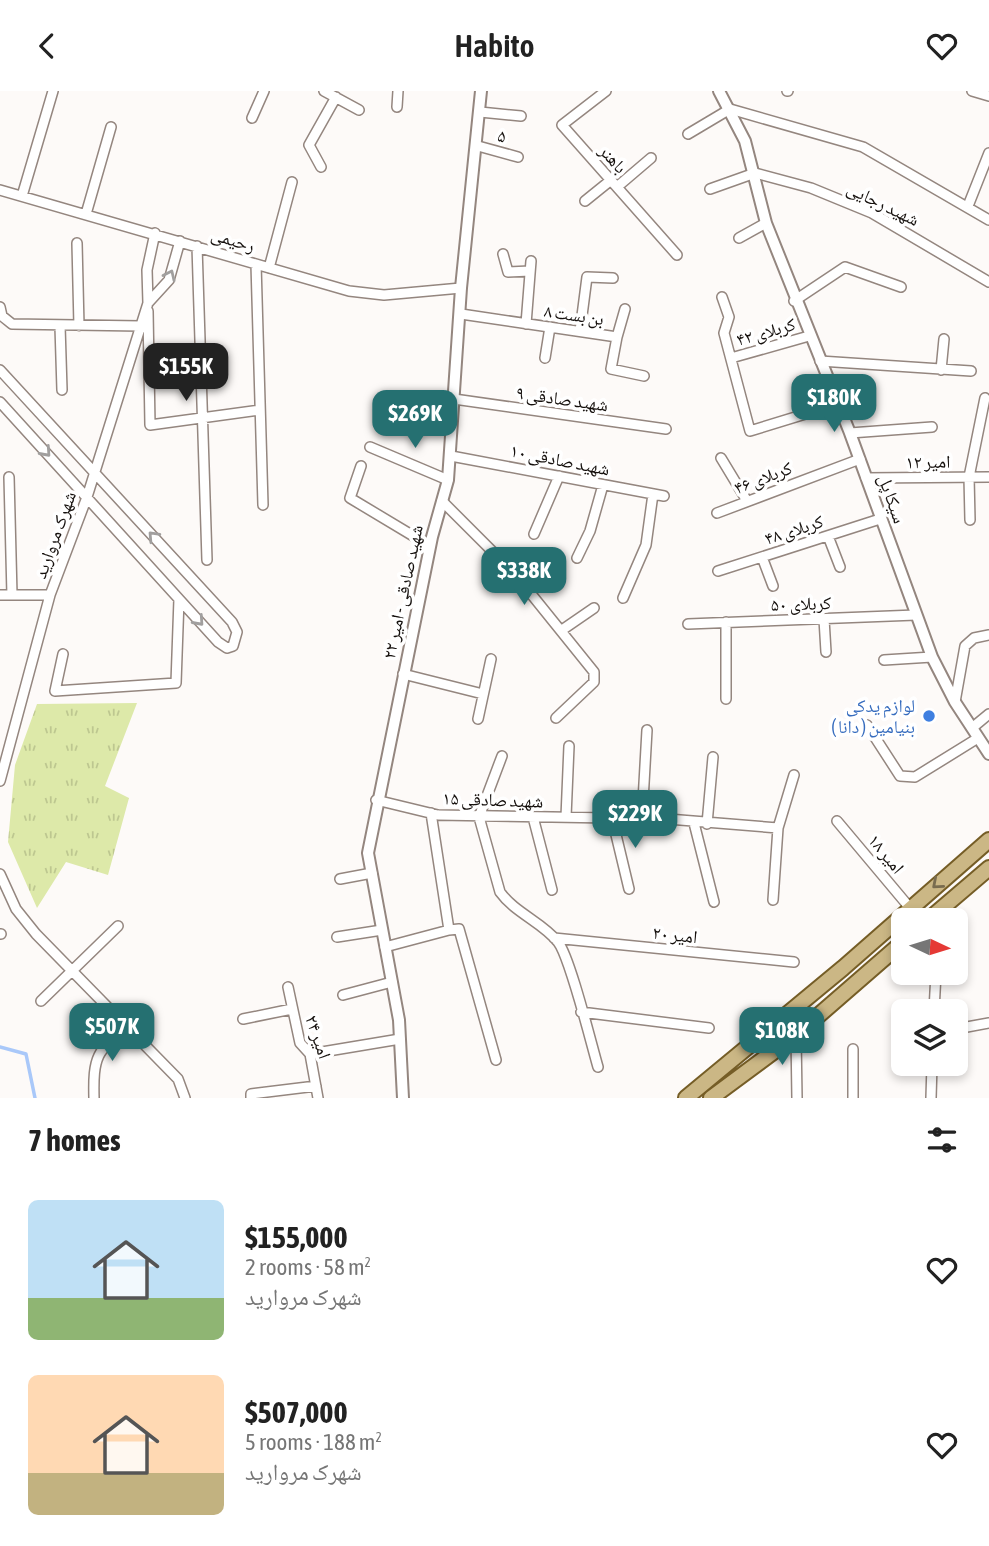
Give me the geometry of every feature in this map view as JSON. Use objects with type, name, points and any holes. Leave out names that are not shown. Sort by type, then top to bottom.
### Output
[{"type":"main road","points":[[910,908],[989,840]]},
{"type":"main road","points":[[944,908],[989,868]]},
{"type":"main road","points":[[685,1098],[891,925]]},
{"type":"main road","points":[[711,1098],[796,1035],[891,953]]},
{"type":"main road","points":[[843,968],[857,983]]},
{"type":"street","points":[[22,196],[53,91]]},
{"type":"street","points":[[252,118],[264,91]]},
{"type":"street","points":[[324,91],[359,110]]},
{"type":"street","points":[[397,107],[398,91]]},
{"type":"street","name":"شهید صادقی - امیر ۲۲","points":[[403,1098],[400,1039],[392,982],[368,853],[376,800],[430,547],[448,480],[461,288],[478,146],[481,91]]},
{"type":"street","name":"سیکا پل","points":[[719,91],[730,109],[755,173],[766,223],[794,301],[850,433],[932,657],[955,702],[989,754]]},
{"type":"street","points":[[972,91],[989,96]]},
{"type":"street","name":"باهنر","points":[[604,92],[562,125],[677,255]]},
{"type":"street","points":[[321,167],[309,145],[336,97]]},
{"type":"street","points":[[688,134],[730,109],[863,147],[989,220]]},
{"type":"street","points":[[480,112],[521,115]]},
{"type":"street","points":[[86,214],[111,127]]},
{"type":"street","name":"۵","points":[[478,146],[518,157]]},
{"type":"street","points":[[968,206],[989,153]]},
{"type":"street","points":[[585,201],[651,158]]},
{"type":"street","points":[[710,188],[755,173]]},
{"type":"street","name":"شهید رجایی","points":[[755,173],[811,188],[872,213],[989,282]]},
{"type":"street","points":[[269,268],[292,181]]},
{"type":"street","name":"رحیمی","points":[[0,190],[366,294],[384,295],[461,288]]},
{"type":"street","points":[[739,238],[766,223]]},
{"type":"street","name":"شهرک مروارید","points":[[0,781],[50,595],[87,497],[148,303],[147,270],[155,233]]},
{"type":"street","name":"شهرک مروارید","points":[[148,303],[169,280],[180,241]]},
{"type":"street","points":[[77,243],[79,326]]},
{"type":"street","points":[[197,246],[207,560]]},
{"type":"street","points":[[503,254],[508,272],[531,266],[526,324]]},
{"type":"street","points":[[256,264],[263,505]]},
{"type":"street","points":[[794,301],[845,267],[901,287]]},
{"type":"street","points":[[580,331],[587,277],[613,278]]},
{"type":"street","points":[[722,297],[729,317],[724,333],[750,431],[838,404]]},
{"type":"street","points":[[148,303],[150,425],[260,410]]},
{"type":"street","points":[[0,307],[2,316],[12,324],[140,326]]},
{"type":"street","points":[[617,337],[625,309]]},
{"type":"street","name":"بن بست ۸","points":[[461,314],[617,337],[611,369],[644,376]]},
{"type":"street","points":[[60,326],[62,390]]},
{"type":"street","points":[[545,358],[550,327]]},
{"type":"street","name":"کربلای ۴۲","points":[[731,358],[809,336]]},
{"type":"street","points":[[941,370],[944,339]]},
{"type":"street","points":[[820,361],[971,372]]},
{"type":"street","points":[[0,370],[232,622],[237,632],[233,646],[227,648],[218,642],[0,402]]},
{"type":"street","points":[[970,520],[969,477],[985,397]]},
{"type":"street","name":"شهید صادقی ۹","points":[[454,399],[666,429]]},
{"type":"street","points":[[850,433],[932,427]]},
{"type":"street","points":[[370,447],[448,480]]},
{"type":"street","name":"شهید صادقی ۱۰","points":[[451,456],[664,496]]},
{"type":"street","points":[[721,458],[747,501]]},
{"type":"street","name":"کربلای ۴۶","points":[[717,513],[860,459]]},
{"type":"street","points":[[361,466],[350,498],[430,547]]},
{"type":"street","points":[[534,534],[559,476]]},
{"type":"street","points":[[9,477],[12,595]]},
{"type":"street","name":"امير ۱۲","points":[[866,478],[989,477]]},
{"type":"street","points":[[577,558],[590,531],[603,485]]},
{"type":"street","points":[[623,598],[646,545],[653,494]]},
{"type":"street","points":[[442,501],[515,574],[594,672],[594,682],[556,717]]},
{"type":"street","name":"کربلای ۴۸","points":[[718,571],[880,519]]},
{"type":"street","points":[[828,536],[840,567]]},
{"type":"street","points":[[515,574],[536,555]]},
{"type":"street","points":[[762,557],[773,586]]},
{"type":"street","points":[[0,595],[50,595]]},
{"type":"street","points":[[63,654],[55,691],[176,683],[179,600]]},
{"type":"street","points":[[562,630],[594,608]]},
{"type":"street","name":"کربلای ۵۰","points":[[688,624],[916,615]]},
{"type":"street","points":[[824,619],[826,652]]},
{"type":"street","points":[[726,622],[726,699]]},
{"type":"street","points":[[955,702],[965,646],[974,638],[989,635]]},
{"type":"street","points":[[884,660],[932,657]]},
{"type":"street","points":[[478,719],[491,659]]},
{"type":"street","points":[[403,674],[483,694]]},
{"type":"street","points":[[867,725],[900,776],[905,779],[915,777],[975,733],[989,713]]},
{"type":"street","points":[[642,819],[647,730]]},
{"type":"street","points":[[566,817],[569,747]]},
{"type":"street","points":[[502,756],[479,817],[500,892],[507,901],[560,944],[598,1067]]},
{"type":"street","points":[[707,824],[713,757]]},
{"type":"street","points":[[774,900],[778,828],[794,775]]},
{"type":"street","name":"شهید صادقی ۱۵","points":[[376,800],[431,813],[479,817],[642,819],[778,828]]},
{"type":"street","points":[[431,813],[449,930]]},
{"type":"street","points":[[533,817],[552,890]]},
{"type":"street","points":[[612,818],[629,889]]},
{"type":"street","name":"امیر ۱۸","points":[[837,821],[910,908]]},
{"type":"street","points":[[694,823],[714,902]]},
{"type":"street","points":[[340,879],[372,873]]},
{"type":"street","points":[[0,874],[16,909],[36,934],[178,1079],[185,1098]]},
{"type":"street","points":[[41,1002],[118,926]]},
{"type":"street","points":[[385,947],[459,929],[496,1060]]},
{"type":"street","points":[[337,937],[382,930]]},
{"type":"street","name":"امیر ۲۰","points":[[554,938],[794,963]]},
{"type":"street","points":[[343,995],[392,982]]},
{"type":"street","name":"امیر ۲۴","points":[[288,987],[300,1043],[310,1054],[318,1098]]},
{"type":"street","points":[[243,1019],[292,1009]]},
{"type":"street","points":[[581,1011],[709,1028]]},
{"type":"street","points":[[968,1027],[989,1023]]},
{"type":"street","points":[[94,1098],[96,1063],[100,1053],[106,1042],[130,1029]]},
{"type":"street","points":[[796,1035],[797,1098]]},
{"type":"street","points":[[310,1054],[400,1039]]},
{"type":"street","points":[[853,1049],[853,1098]]},
{"type":"street","points":[[931,1098],[932,1076]]},
{"type":"street","points":[[251,1098],[251,1094],[316,1086]]},
{"type":"green space","points":[[137,703],[105,786],[129,798],[108,875],[66,862],[37,908],[8,842],[15,765],[37,704]]},
{"type":"waterway","points":[[0,1047],[26,1054],[35,1098]]},
{"type":"place","name":"لوازم یدکی بنیامین ( دانا )","points":[[929,716]]}]
